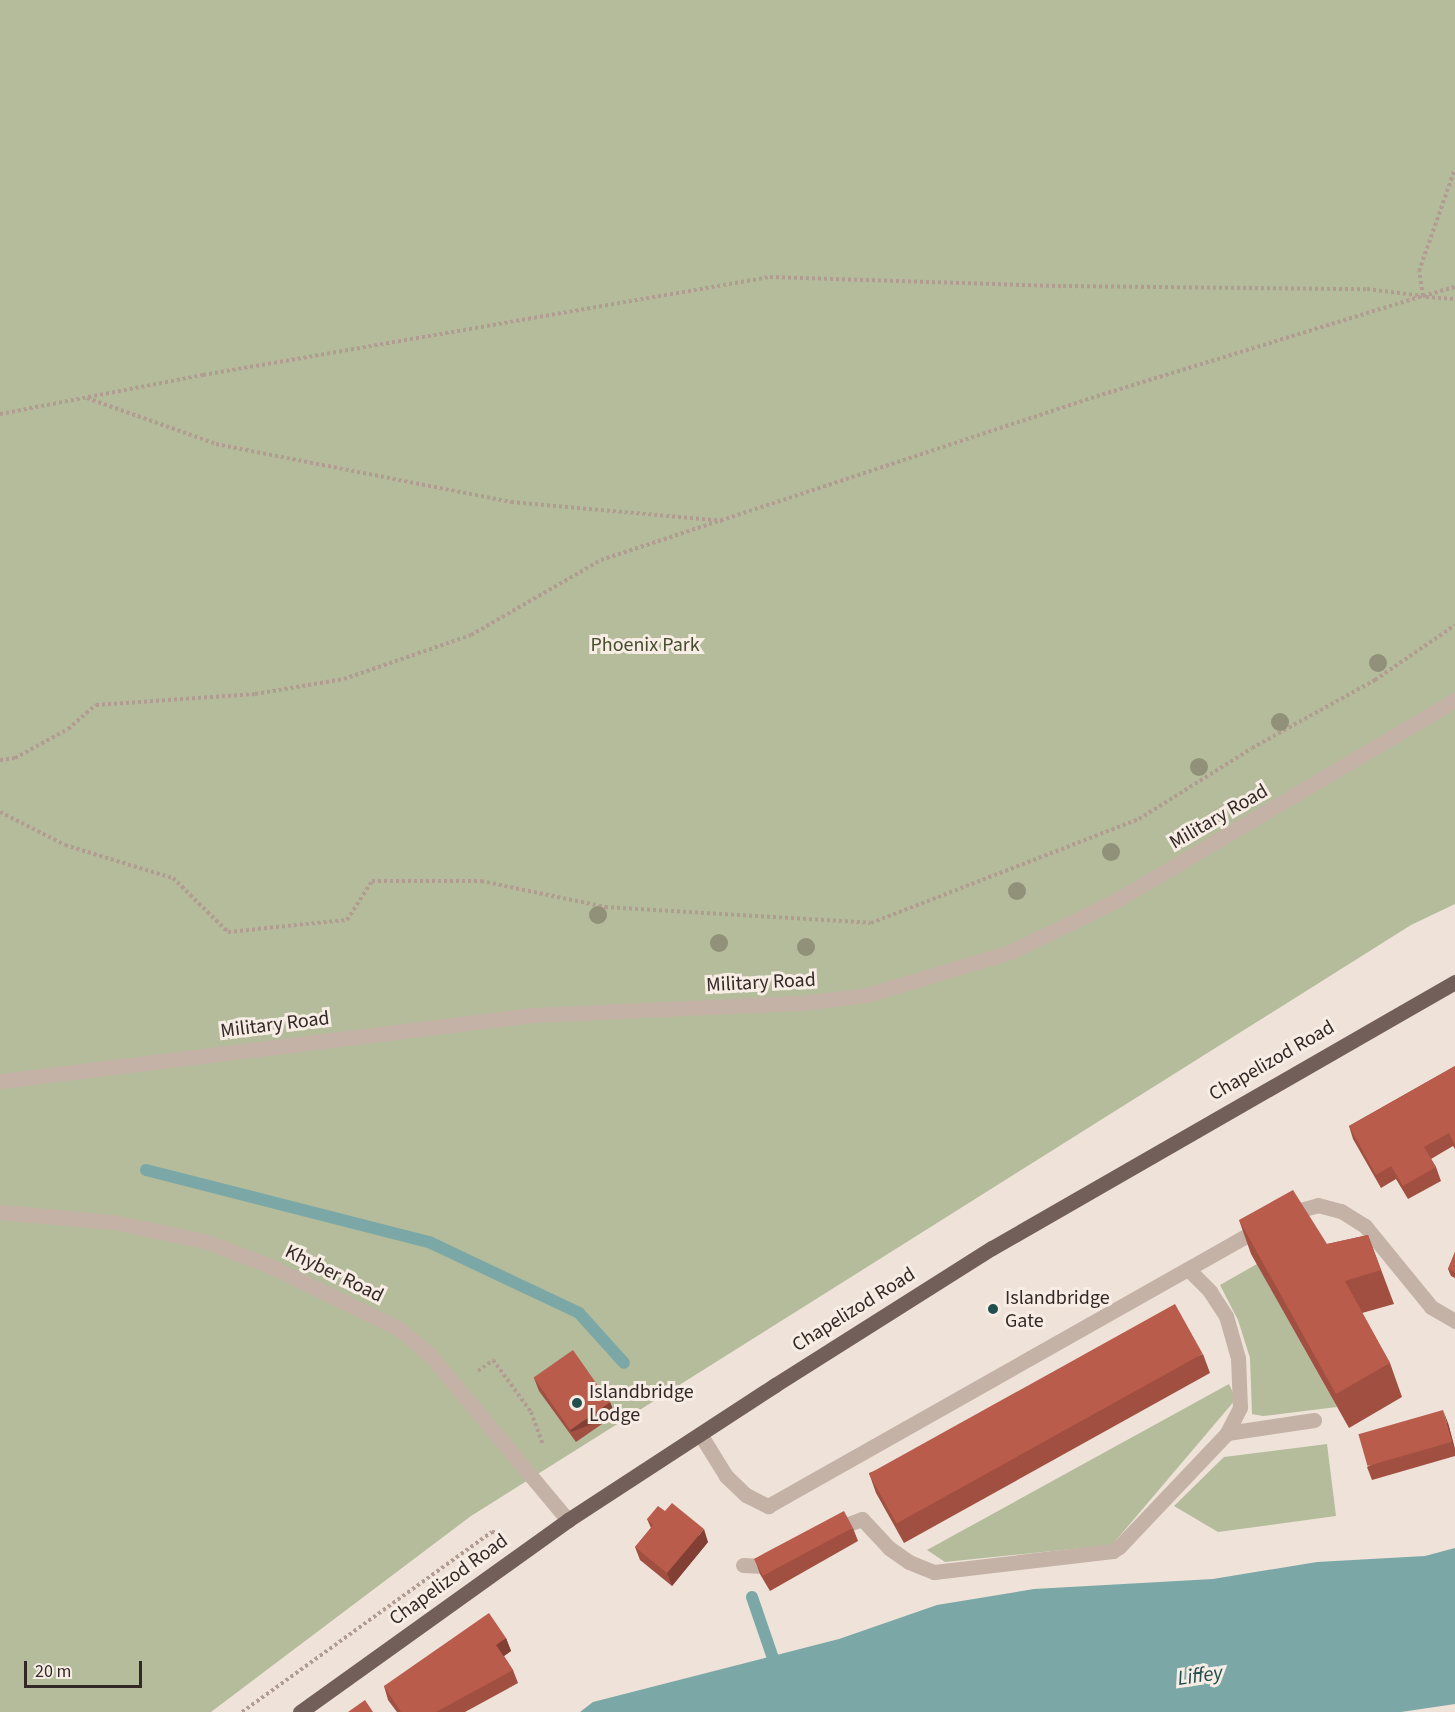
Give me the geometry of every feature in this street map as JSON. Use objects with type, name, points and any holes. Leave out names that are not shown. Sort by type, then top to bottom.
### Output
[{"type":"main road","name":"Chapelizod Road","points":[[300,1712],[568,1520],[992,1248],[1455,982]]},
{"type":"street","name":"Military Road","points":[[0,1081],[532,1015],[802,1003],[867,995],[1010,952],[1115,901],[1455,700]]},
{"type":"street","points":[[700,1434],[726,1476],[746,1495],[768,1506],[1291,1210],[1318,1204],[1341,1211],[1365,1226],[1431,1307],[1455,1321]]},
{"type":"street","name":"Khyber Road","points":[[0,1212],[113,1222],[205,1240],[268,1265],[398,1328],[429,1354],[568,1520]]},
{"type":"street","points":[[820,1536],[849,1521],[862,1519],[889,1548],[909,1562],[933,1572],[1113,1551],[1227,1433],[1240,1407],[1242,1392],[1232,1333],[1210,1291],[1188,1269]]},
{"type":"street","points":[[1227,1433],[1314,1420]]},
{"type":"street","points":[[744,1565],[762,1566],[791,1551]]},
{"type":"path","points":[[1423,296],[1419,271],[1455,169]]},
{"type":"path","points":[[0,414],[770,278],[1063,286],[1367,289],[1455,299]]},
{"type":"path","points":[[0,760],[15,758],[68,729],[96,705],[255,694],[344,679],[471,635],[601,560],[726,521],[1091,398],[1455,287]]},
{"type":"path","points":[[85,398],[216,444],[512,502],[726,521]]},
{"type":"path","points":[[0,812],[65,845],[173,878],[228,932],[347,920],[372,881],[481,881],[604,907],[871,923],[1139,819],[1252,748],[1375,680],[1455,625]]},
{"type":"path","points":[[456,1388],[493,1359],[531,1412],[545,1450]]},
{"type":"path","points":[[242,1712],[492,1532]]},
{"type":"green space","name":"Phoenix Park","points":[[0,0],[1455,0],[1455,904],[1411,925],[471,1516],[211,1712],[0,1712]]},
{"type":"green space","points":[[1257,1264],[1337,1407],[1263,1416],[1252,1414],[1250,1358],[1238,1320],[1220,1285]]},
{"type":"green space","points":[[1229,1384],[1236,1399],[1112,1545],[945,1562],[927,1550]]},
{"type":"green space","points":[[1327,1444],[1336,1516],[1218,1532],[1174,1506],[1224,1457]]},
{"type":"water","name":"Liffey","points":[[1455,1548],[1455,1704],[1401,1712],[580,1712],[593,1702],[839,1639],[937,1605],[1034,1589],[1213,1579],[1317,1562],[1425,1556]]},
{"type":"building","points":[[1455,1066],[1455,1145],[1449,1133],[1424,1147],[1436,1167],[1403,1186],[1391,1166],[1376,1175],[1349,1126]]},
{"type":"building","points":[[1293,1190],[1327,1244],[1368,1235],[1381,1270],[1345,1281],[1390,1363],[1336,1394],[1239,1220]]},
{"type":"building","points":[[1455,1252],[1455,1272],[1448,1269]]},
{"type":"building","points":[[1175,1304],[1203,1354],[897,1524],[869,1474]]},
{"type":"building","name":"Islandbridge Lodge","points":[[573,1350],[610,1402],[570,1430],[534,1378]]},
{"type":"building","points":[[1443,1410],[1452,1442],[1368,1466],[1358,1434]]},
{"type":"building","points":[[672,1503],[704,1529],[667,1573],[635,1547],[653,1525],[647,1519],[658,1506],[665,1511]]},
{"type":"building","points":[[844,1511],[853,1528],[763,1576],[754,1559]]},
{"type":"building","points":[[489,1613],[506,1638],[496,1645],[513,1670],[436,1712],[401,1712],[384,1686]]},
{"type":"building","points":[[365,1700],[373,1712],[348,1712]]},
{"type":"waterway","points":[[146,1170],[429,1242],[579,1313],[624,1363]]},
{"type":"waterway","points":[[752,1597],[776,1667]]},
{"type":"place","name":"Islandbridge Gate","points":[[993,1309]]},
{"type":"place","name":"Islandbridge Lodge","points":[[577,1403]]}]
